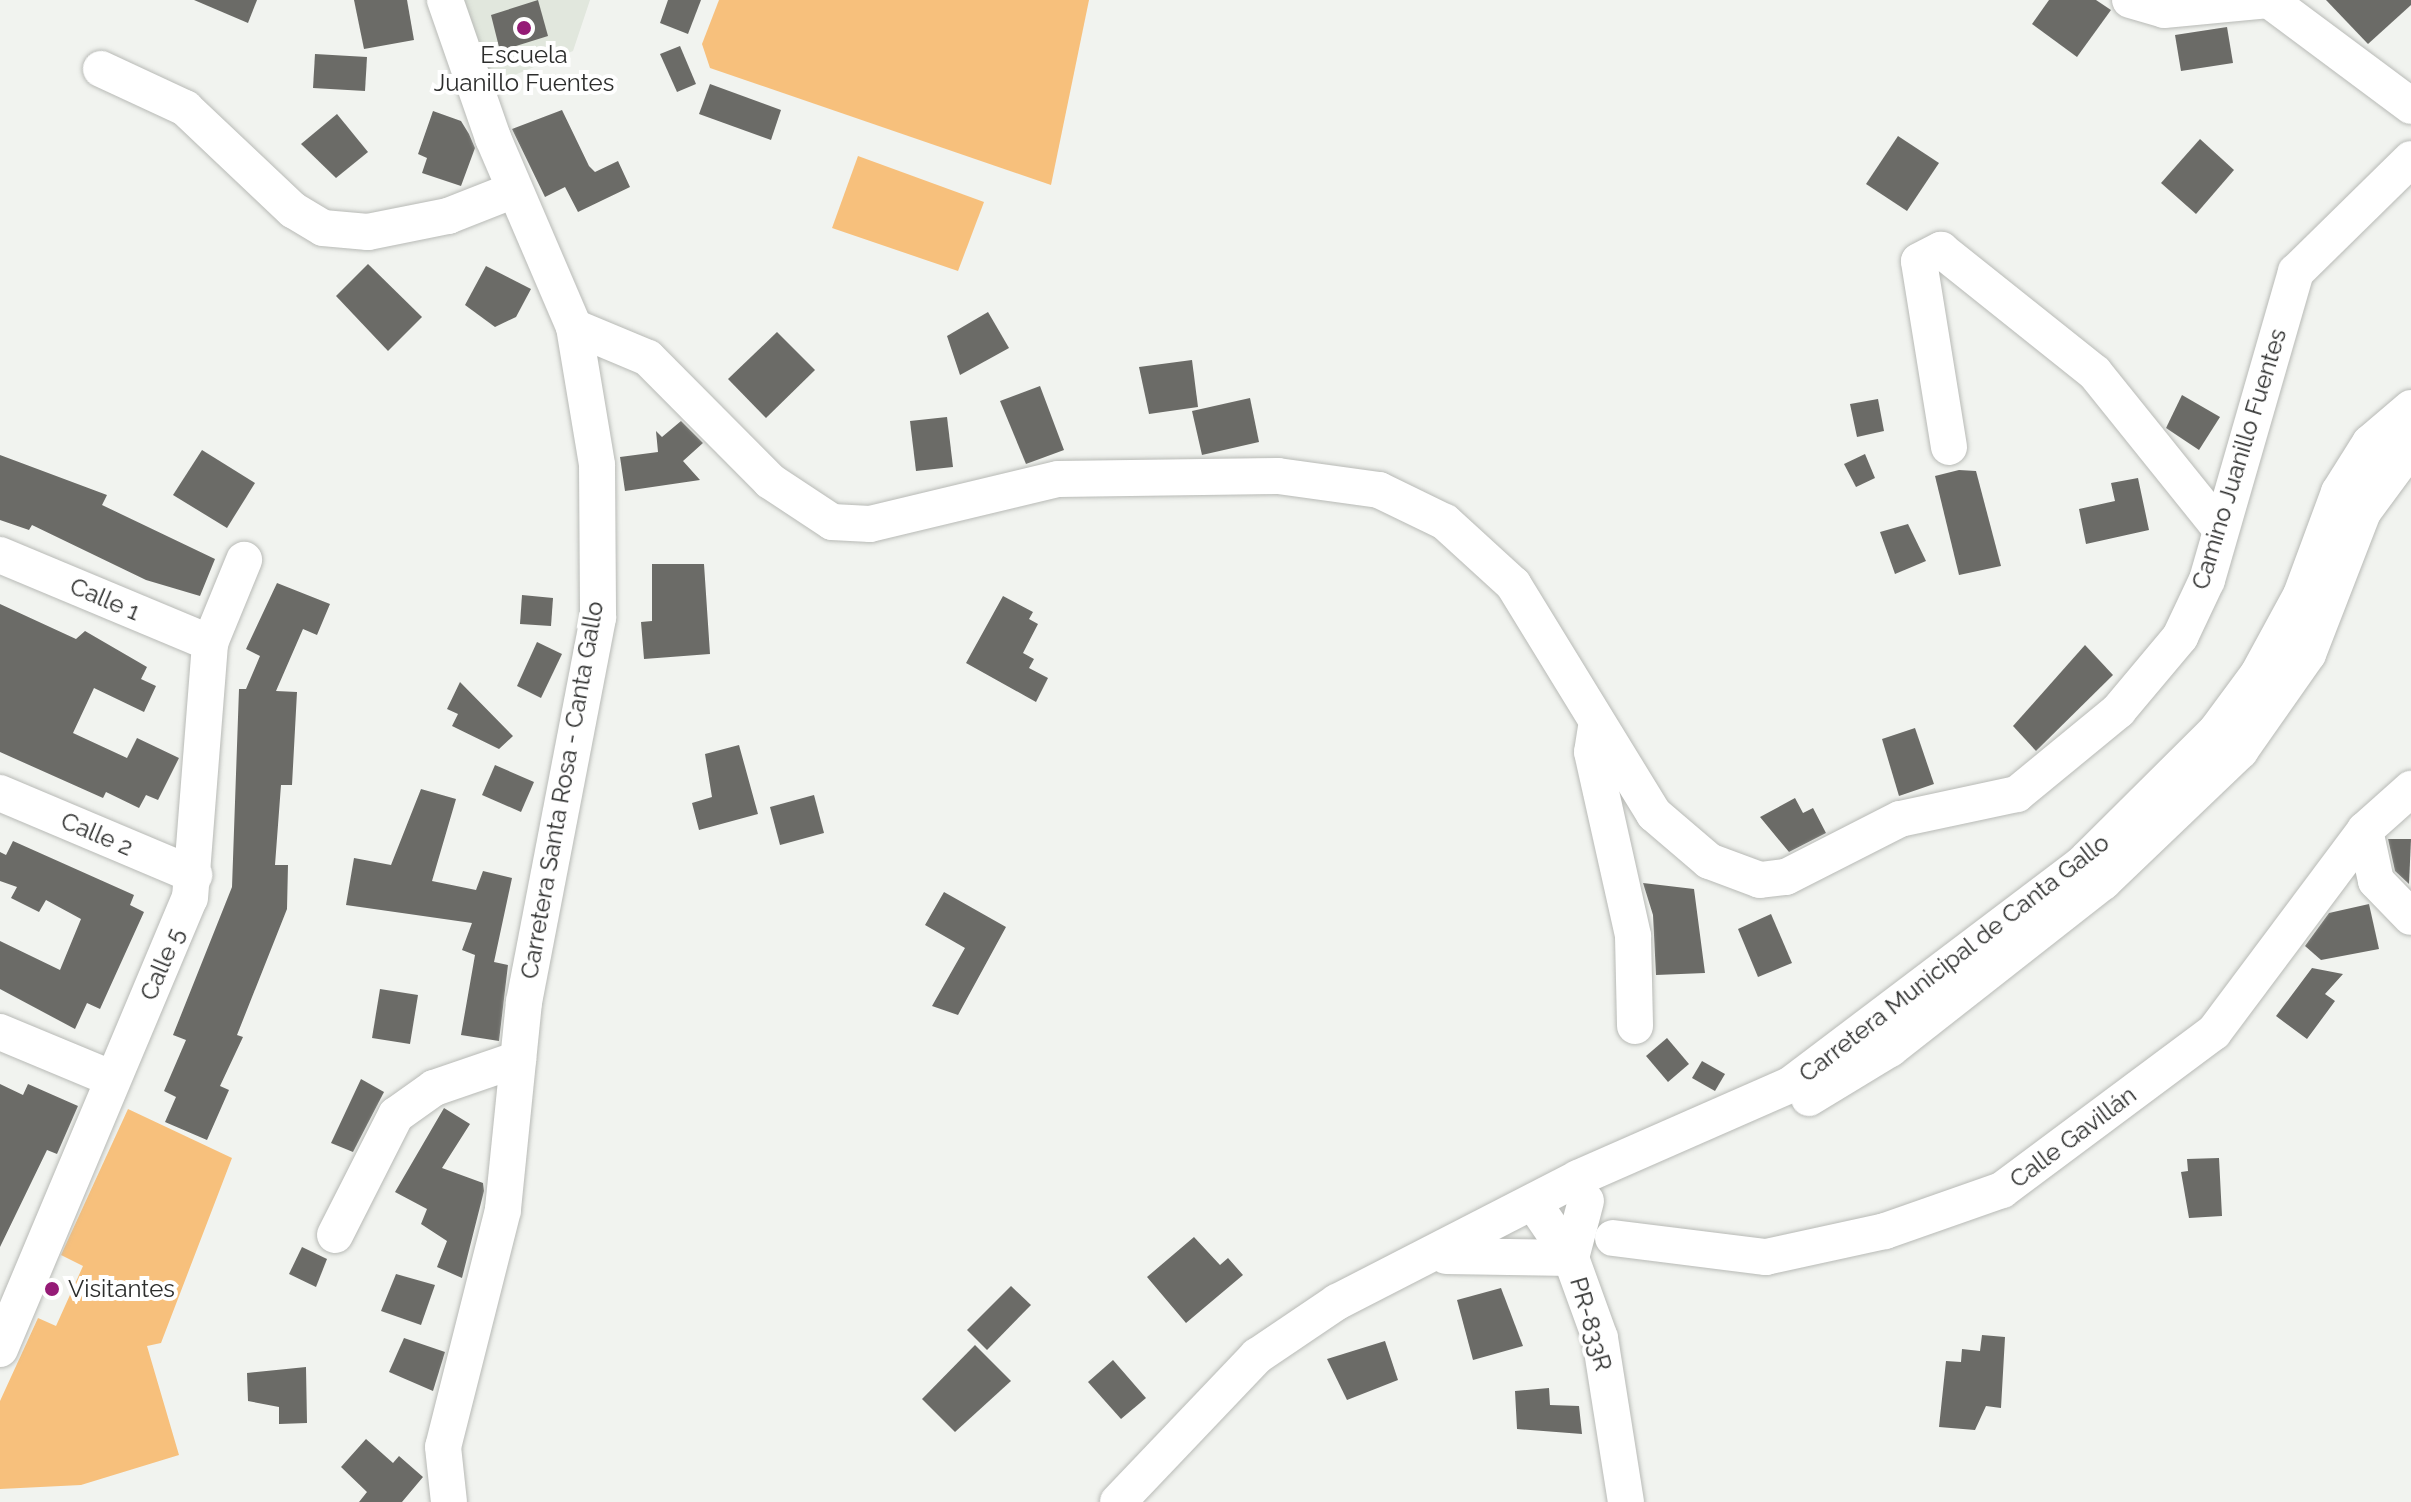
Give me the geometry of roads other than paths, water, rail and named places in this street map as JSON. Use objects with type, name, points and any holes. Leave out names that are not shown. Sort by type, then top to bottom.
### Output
[{"type":"street","name":"Carretera Santa Rosa - Canta Gallo","points":[[445,0],[514,190],[574,327],[597,465],[598,618],[518,1059],[503,1210],[443,1447],[449,1502]]},
{"type":"street","points":[[2130,0],[2164,10],[2269,0],[2411,106]]},
{"type":"street","points":[[101,69],[185,108],[293,210],[323,228],[381,229],[448,216],[514,190]]},
{"type":"street","name":"Camino Juanillo Fuentes","points":[[574,327],[648,358],[758,470],[832,522],[870,524],[1058,479],[1278,476],[1379,490],[1445,522],[1513,584],[1598,714],[1622,766],[1665,823],[1735,873],[1786,877],[1900,819],[2017,794],[2079,748],[2180,637],[2207,580],[2218,526],[2296,272],[2411,159]]},
{"type":"street","points":[[1949,447],[1919,261],[1941,250],[2095,373],[2218,526]]},
{"type":"street","name":"Carretera Municipal de Canta Gallo","points":[[1118,1502],[1257,1356],[1337,1302],[1535,1205],[1578,1178],[1790,1085],[2080,866],[2216,731],[2258,674],[2296,608],[2339,492],[2370,443],[2411,408]]},
{"type":"street","name":"Carretera Municipal de Canta Gallo","points":[[1535,1205],[1586,1201],[1743,1135],[1890,1049],[2103,882],[2240,751],[2282,695],[2320,629],[2363,512],[2411,447]]},
{"type":"street","name":"Calle 1","points":[[0,555],[210,643]]},
{"type":"street","name":"Calle 5","points":[[0,1349],[15,1273],[113,1079],[194,875],[210,643],[244,560]]},
{"type":"street","points":[[1598,714],[1592,752],[1633,936],[1635,1026]]},
{"type":"street","name":"Calle Gavillán","points":[[1613,1238],[1766,1257],[1885,1231],[2002,1190],[2214,1032],[2365,830],[2411,789]]},
{"type":"street","name":"Calle 2","points":[[0,793],[194,875]]},
{"type":"street","points":[[2365,830],[2376,881],[2411,917]]},
{"type":"street","points":[[0,1032],[113,1079]]},
{"type":"street","points":[[335,1235],[396,1115],[434,1088],[518,1059]]},
{"type":"street","name":"PR-833R","points":[[1571,1258],[1586,1201]]},
{"type":"street","name":"PR-833R","points":[[1535,1205],[1571,1258],[1600,1338],[1626,1502]]},
{"type":"street","points":[[1433,1257],[1571,1258]]},
{"type":"place","name":"Escuela Juanillo Fuentes","points":[[524,28]]},
{"type":"place","name":"Visitantes","points":[[52,1289]]}]
